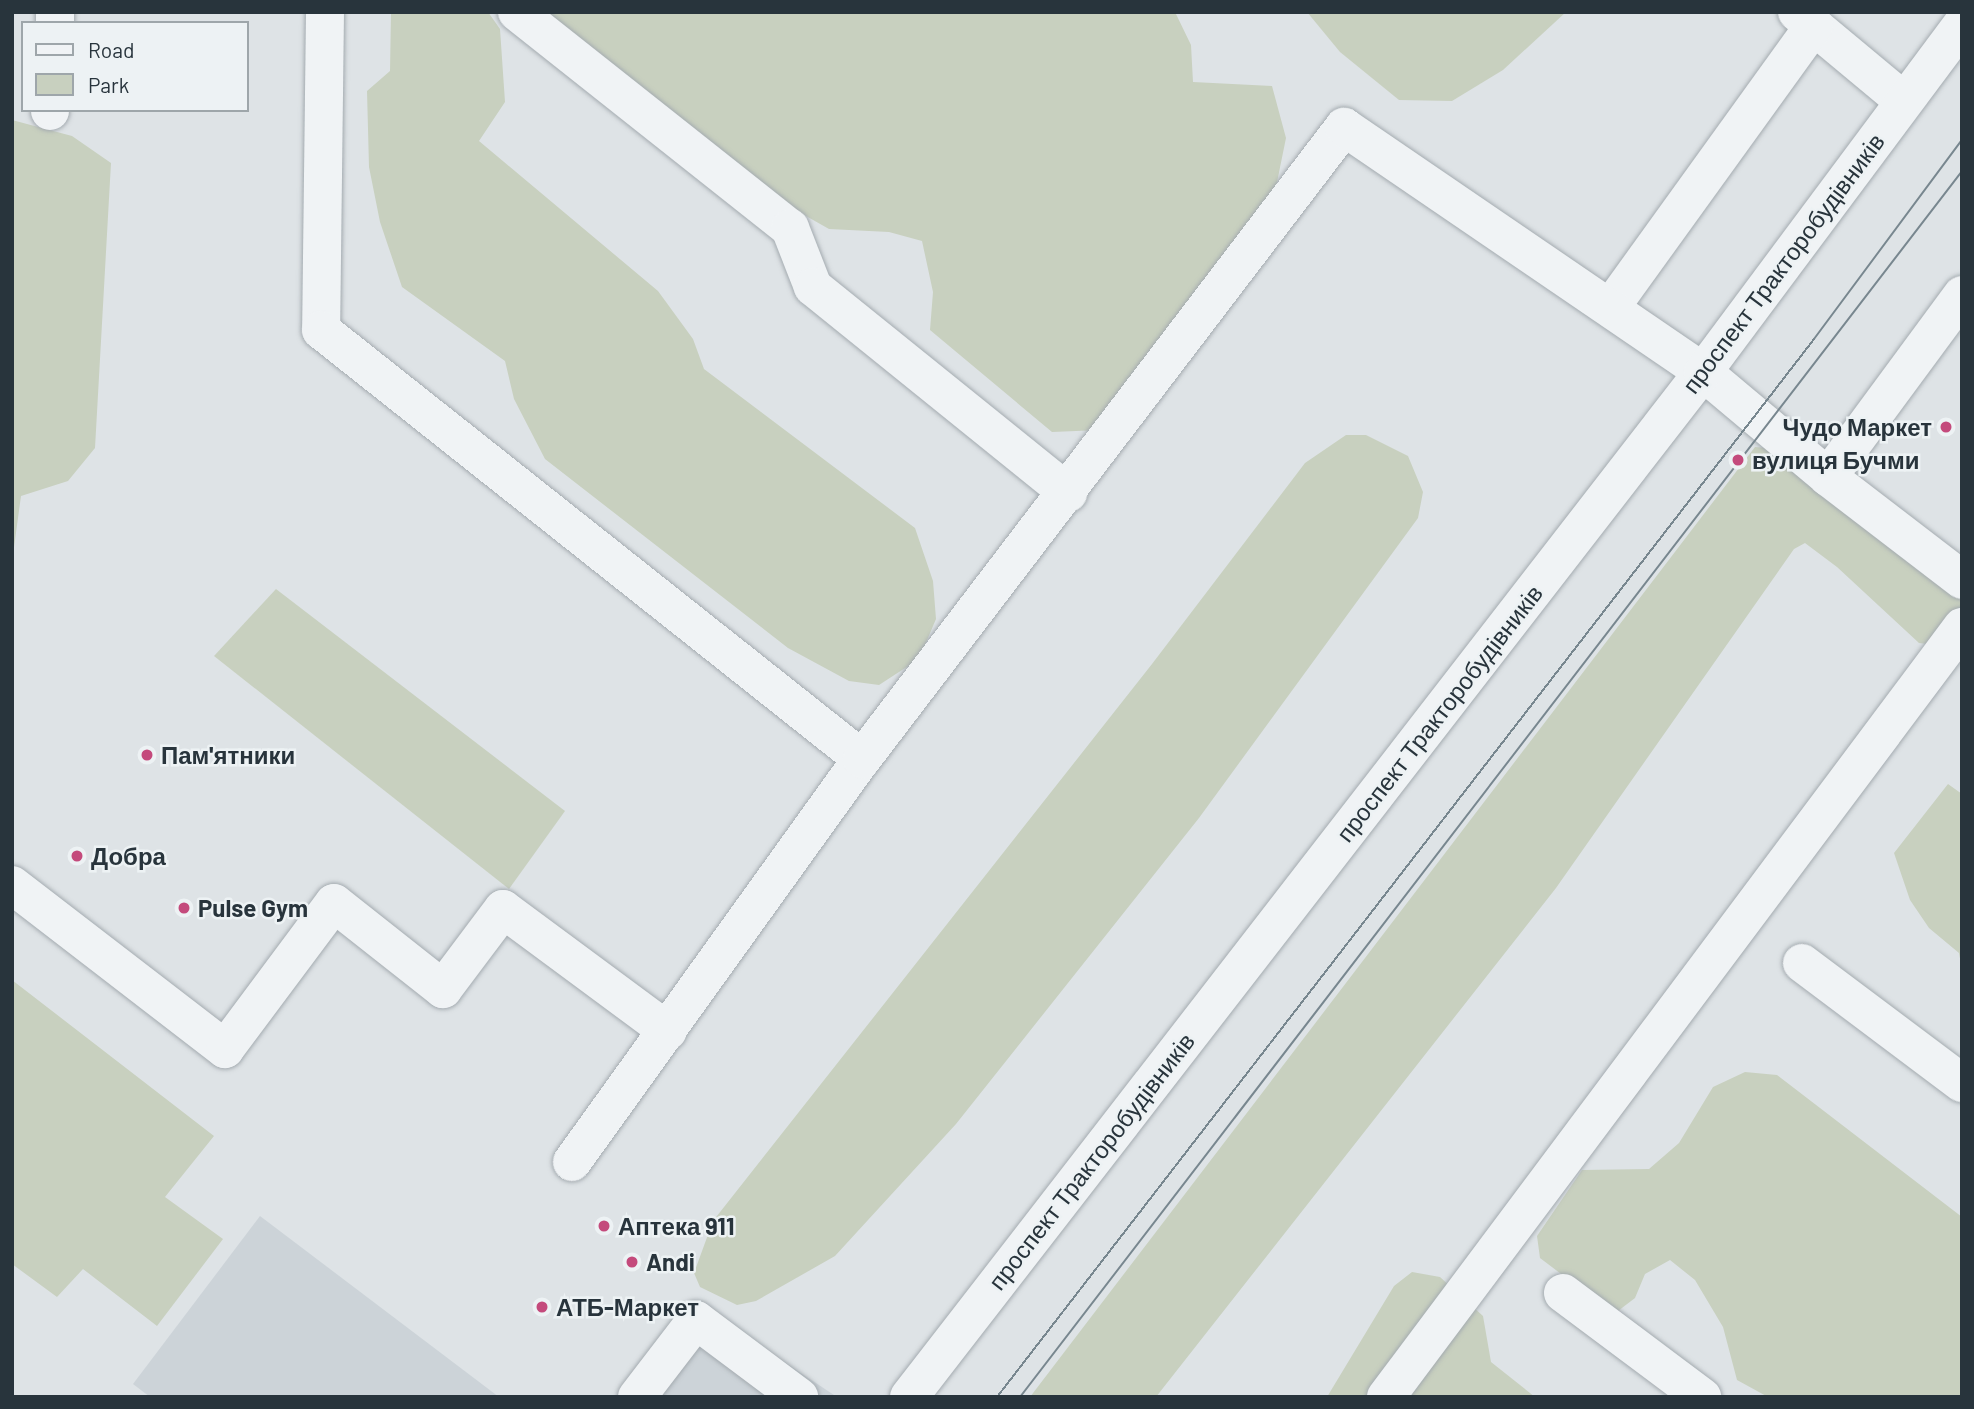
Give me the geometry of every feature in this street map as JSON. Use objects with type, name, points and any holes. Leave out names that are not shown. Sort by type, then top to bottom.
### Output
[{"type":"street","points":[[325,12],[321,330],[862,759]]},
{"type":"street","points":[[517,12],[790,228],[813,287],[1068,493]]},
{"type":"street","points":[[1611,307],[1805,19],[1904,101]]},
{"type":"street","name":"проспект Тракторобудівників","points":[[909,1397],[1703,372],[1962,25]]},
{"type":"street","points":[[572,1163],[862,759],[1068,493],[1344,127],[1703,372],[1828,477],[1962,580]]},
{"type":"street","points":[[1828,477],[1962,295]]},
{"type":"street","points":[[1386,1397],[1962,627]]},
{"type":"street","points":[[12,885],[225,1049],[334,903],[443,989],[503,909],[668,1031]]},
{"type":"street","points":[[1802,963],[1962,1083]]},
{"type":"street","points":[[1563,1293],[1702,1397]]},
{"type":"street","points":[[637,1397],[696,1320],[799,1397]]},
{"type":"shaded area","points":[[260,1216],[499,1397],[150,1397],[133,1384]]},
{"type":"shaded area","points":[[694,1302],[837,1397],[621,1397]]},
{"type":"green space","points":[[391,12],[488,12],[500,29],[505,102],[479,141],[658,291],[693,339],[704,369],[915,528],[933,581],[936,619],[919,659],[879,685],[849,681],[788,648],[545,459],[514,399],[505,361],[402,287],[380,222],[369,167],[367,91],[390,71]]},
{"type":"green space","points":[[540,12],[1175,12],[1191,45],[1193,82],[1272,86],[1286,138],[1276,187],[1100,430],[1052,432],[930,330],[933,292],[922,241],[889,232],[829,229],[755,187]]},
{"type":"green space","points":[[1307,12],[1566,12],[1503,70],[1452,101],[1399,100],[1340,52]]},
{"type":"green space","points":[[12,120],[72,136],[111,163],[95,448],[68,481],[21,496],[12,562]]},
{"type":"green space","points":[[1346,435],[1366,435],[1408,456],[1423,492],[1418,518],[1199,818],[956,1124],[835,1256],[756,1301],[737,1305],[700,1287],[694,1273],[713,1221],[1152,664],[1305,463]]},
{"type":"green space","points":[[1755,447],[1778,449],[1962,594],[1962,608],[1928,644],[1919,643],[1837,567],[1805,543],[1794,549],[1556,888],[1156,1397],[1030,1397]]},
{"type":"green space","points":[[276,589],[565,811],[509,889],[214,656]]},
{"type":"green space","points":[[1948,784],[1962,794],[1962,970],[1959,953],[1929,928],[1910,900],[1894,853]]},
{"type":"green space","points":[[12,980],[214,1136],[165,1197],[223,1239],[157,1326],[83,1269],[57,1297],[12,1264]]},
{"type":"green space","points":[[1745,1072],[1777,1075],[1962,1217],[1962,1397],[1768,1397],[1737,1380],[1723,1327],[1695,1280],[1670,1260],[1645,1274],[1635,1298],[1614,1314],[1540,1258],[1537,1236],[1582,1170],[1649,1169],[1679,1143],[1713,1087]]},
{"type":"green space","points":[[1412,1272],[1440,1277],[1483,1316],[1491,1362],[1535,1397],[1327,1397],[1394,1286]]},
{"type":"tram line","points":[[997,1397],[1814,339],[1962,140]]},
{"type":"tram line","points":[[1020,1397],[1962,171]]},
{"type":"place","name":"Чудо Маркет","points":[[1946,427]]},
{"type":"place","name":"вулиця Бучми","points":[[1738,460]]},
{"type":"place","name":"Пам'ятники","points":[[147,755]]},
{"type":"place","name":"Добра","points":[[77,856]]},
{"type":"place","name":"Pulse Gym","points":[[184,908]]},
{"type":"place","name":"Аптека 911","points":[[604,1226]]},
{"type":"place","name":"Andi","points":[[632,1262]]},
{"type":"place","name":"АТБ-Маркет","points":[[542,1307]]}]
